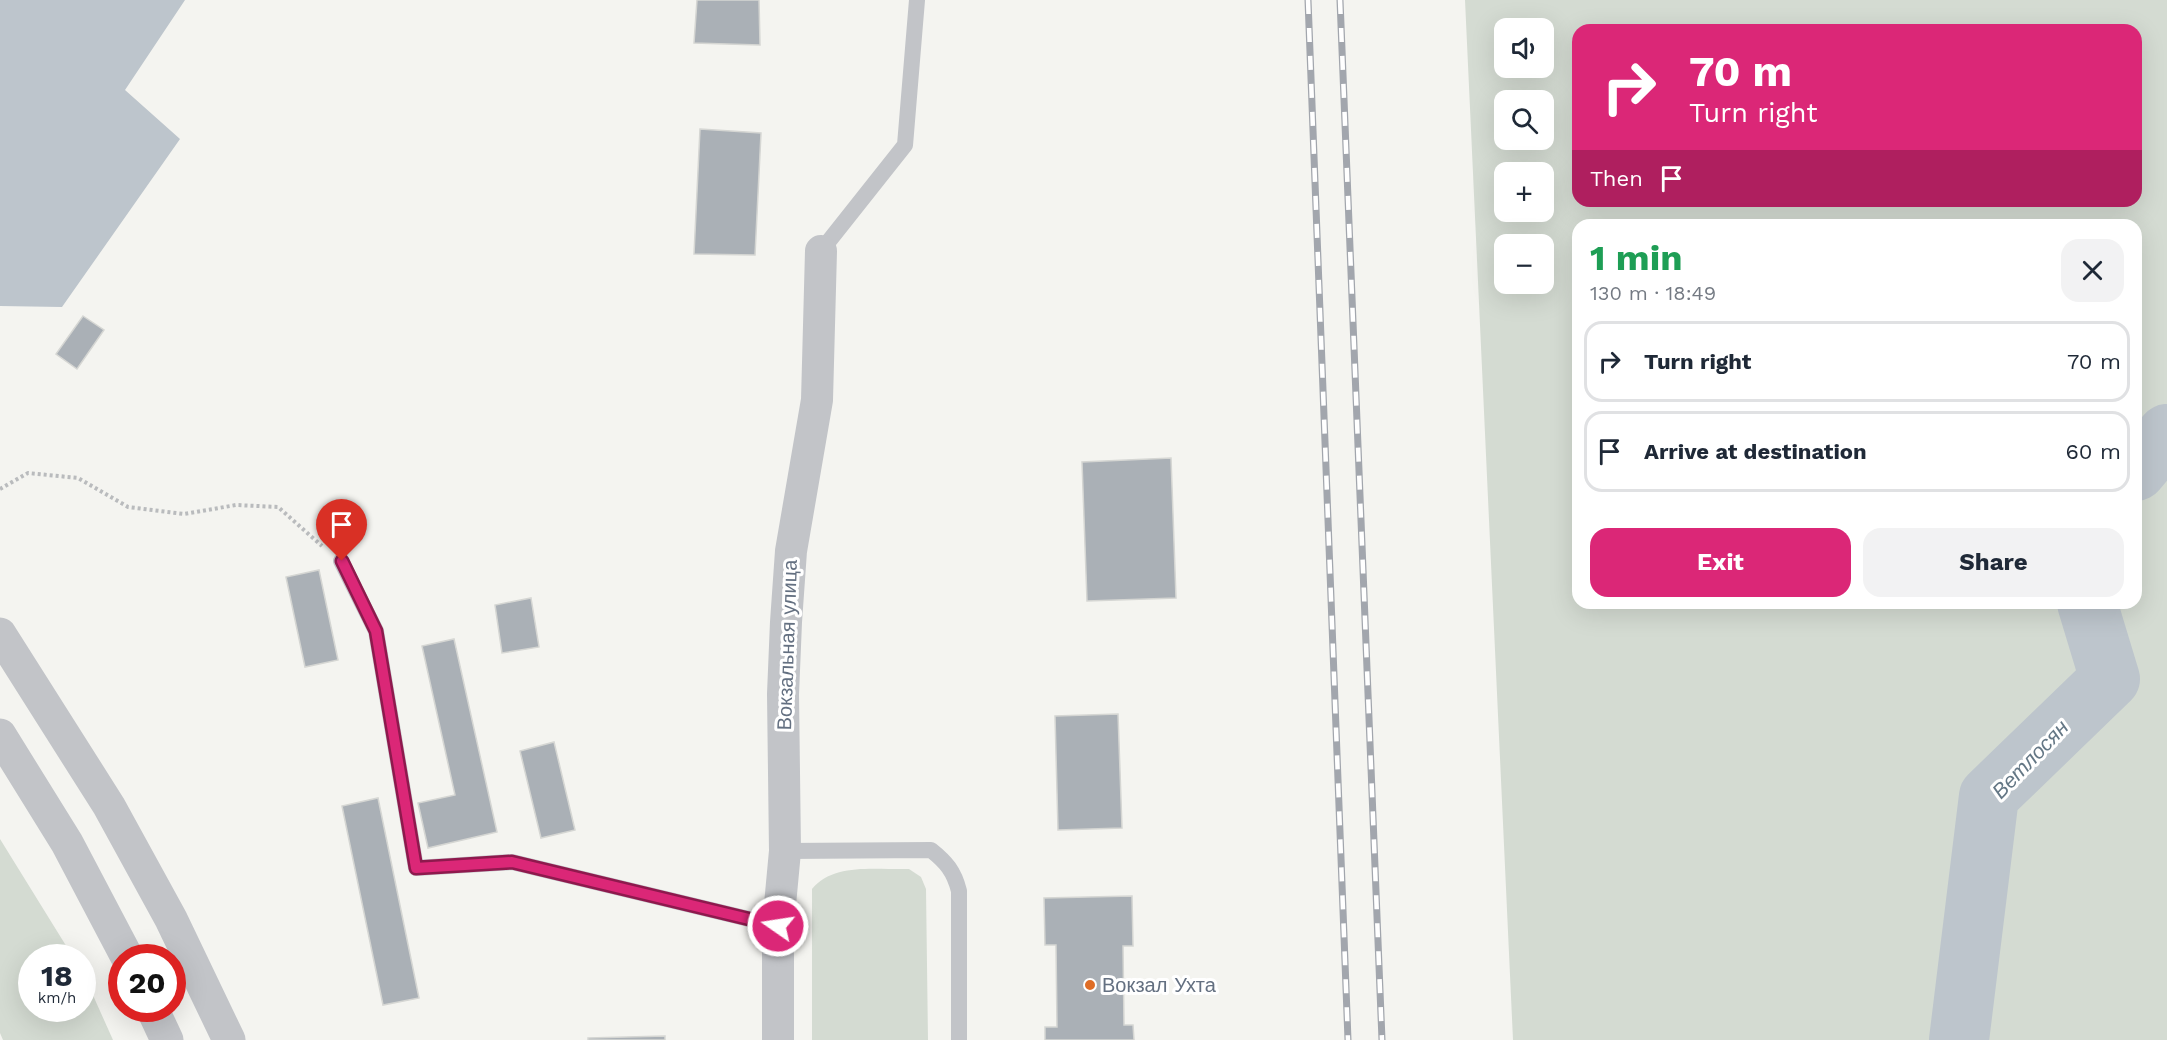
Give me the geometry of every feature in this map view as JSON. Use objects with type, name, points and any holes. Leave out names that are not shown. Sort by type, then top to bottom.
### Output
[{"type":"street","name":"Вокзальная улица","points":[[778,1040],[778,926],[784,851],[783,694],[786,622],[791,551],[817,400],[821,251]]},
{"type":"street","points":[[0,634],[109,806],[171,919],[229,1040]]},
{"type":"street","points":[[0,735],[67,843],[120,944]]},
{"type":"street","points":[[159,1022],[167,1040]]},
{"type":"lane","points":[[821,251],[905,145],[917,0]]},
{"type":"lane","points":[[342,561],[376,631],[416,868],[512,862],[778,926]]},
{"type":"lane","points":[[784,851],[931,850],[946,862],[954,874],[959,891],[959,1040]]},
{"type":"path","points":[[0,489],[28,473],[78,478],[128,507],[183,514],[236,505],[278,507],[342,561]]},
{"type":"shaded area","points":[[0,0],[185,0],[125,90],[180,139],[62,307],[0,306]]},
{"type":"shaded area","points":[[1465,0],[2167,0],[2167,1040],[1513,1040]]},
{"type":"shaded area","points":[[0,839],[65,944],[18,944],[18,1022],[96,1022],[96,1002],[113,1040],[3,1040],[0,1033]]},
{"type":"shaded area","points":[[909,869],[921,877],[926,889],[928,1040],[812,1040],[812,889],[821,880],[844,871]]},
{"type":"building","points":[[697,0],[759,0],[760,45],[694,43]]},
{"type":"building","points":[[700,129],[761,133],[755,255],[694,254]]},
{"type":"building","points":[[83,316],[104,330],[77,369],[56,354]]},
{"type":"building","points":[[1171,458],[1176,598],[1087,601],[1082,462]]},
{"type":"building","points":[[319,570],[338,660],[305,667],[286,577]]},
{"type":"building","points":[[531,598],[539,647],[502,653],[495,605]]},
{"type":"building","points":[[454,639],[497,832],[428,848],[418,803],[455,795],[422,646]]},
{"type":"building","points":[[1118,714],[1122,828],[1058,830],[1055,716]]},
{"type":"building","points":[[554,742],[575,830],[541,838],[520,751]]},
{"type":"building","points":[[378,798],[419,998],[383,1005],[342,806]]},
{"type":"building","name":"Вокзал Ухта","points":[[1132,896],[1133,946],[1123,946],[1124,1025],[1133,1025],[1134,1040],[1045,1040],[1045,1027],[1057,1027],[1056,945],[1045,945],[1044,898]]},
{"type":"building","points":[[665,1036],[665,1040],[588,1040],[588,1038]]},
{"type":"waterway","name":"Ветлосян","points":[[2142,464],[2167,434]]},
{"type":"waterway","name":"Ветлосян","points":[[1959,1040],[1989,796],[2110,679],[2089,609]]},
{"type":"railway","points":[[1308,0],[1348,1040]]},
{"type":"railway","points":[[1340,0],[1382,1040]]},
{"type":"place","name":"Вокзал Ухта","points":[[1090,985]]},
{"type":"route","points":[[342,561],[376,631],[416,868],[512,862],[778,926]]}]
